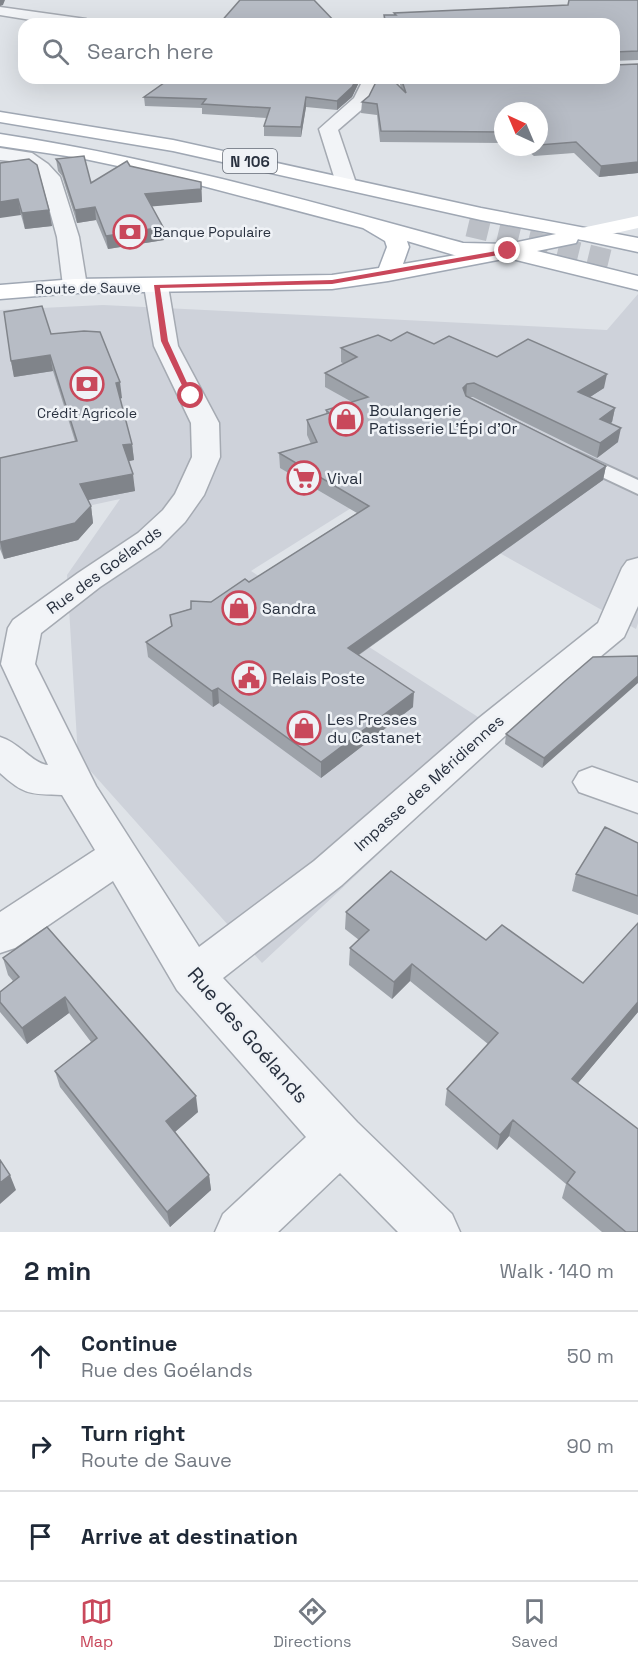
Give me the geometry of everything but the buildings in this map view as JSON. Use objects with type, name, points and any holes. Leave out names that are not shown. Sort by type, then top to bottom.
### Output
[{"type":"main road","name":"N 106","points":[[0,117],[69,126],[198,149],[498,218],[638,245]]},
{"type":"main road","name":"N 106","points":[[0,128],[60,136],[179,158],[468,226]]},
{"type":"main road","points":[[0,140],[80,152],[168,171],[440,242],[462,250],[508,251],[638,283]]},
{"type":"main road","points":[[440,242],[495,238],[504,232],[504,224],[498,218]]},
{"type":"main road","name":"Route de Sauve","points":[[0,292],[75,286],[332,282],[388,274],[508,251],[638,222]]},
{"type":"main road","points":[[370,224],[394,238],[398,247],[388,274]]},
{"type":"street","points":[[0,11],[53,18]]},
{"type":"street","points":[[346,183],[328,129],[361,101],[369,84]]},
{"type":"street","points":[[0,154],[24,158],[50,177],[68,237],[75,286]]},
{"type":"street","name":"Rue des Goélands","points":[[156,286],[166,346],[205,423],[206,457],[189,495],[174,516],[149,540],[13,635],[18,664],[76,781],[118,856],[194,976],[340,1139],[434,1232]]},
{"type":"street","name":"Impasse des Méridiennes","points":[[194,976],[328,873],[492,727],[612,629],[638,568]]},
{"type":"street","points":[[0,751],[31,779],[76,781]]},
{"type":"street","points":[[592,782],[638,798]]},
{"type":"street","points":[[0,935],[118,856]]},
{"type":"street","points":[[241,1232],[340,1139]]},
{"type":"lane","points":[[557,447],[638,488]]},
{"type":"shaded area","points":[[638,294],[638,623],[636,629],[383,488],[251,571],[506,735],[262,963],[78,757],[67,575],[120,499],[0,525],[0,310],[103,305],[607,330]]},
{"type":"tunnel","points":[[468,226],[618,262]]},
{"type":"place","name":"Banque Populaire","points":[[130,232]]},
{"type":"place","name":"Crédit Agricole","points":[[87,384]]},
{"type":"place","name":"Boulangerie Patisserie L'Épi d'Or","points":[[346,419]]},
{"type":"place","name":"Vival","points":[[304,478]]},
{"type":"place","name":"Sandra","points":[[239,608]]},
{"type":"place","name":"Relais Poste","points":[[249,678]]},
{"type":"place","name":"Les Presses du Castanet","points":[[304,728]]},
{"type":"route","points":[[191,396],[166,346],[156,286],[332,282],[388,274],[508,251]]}]
